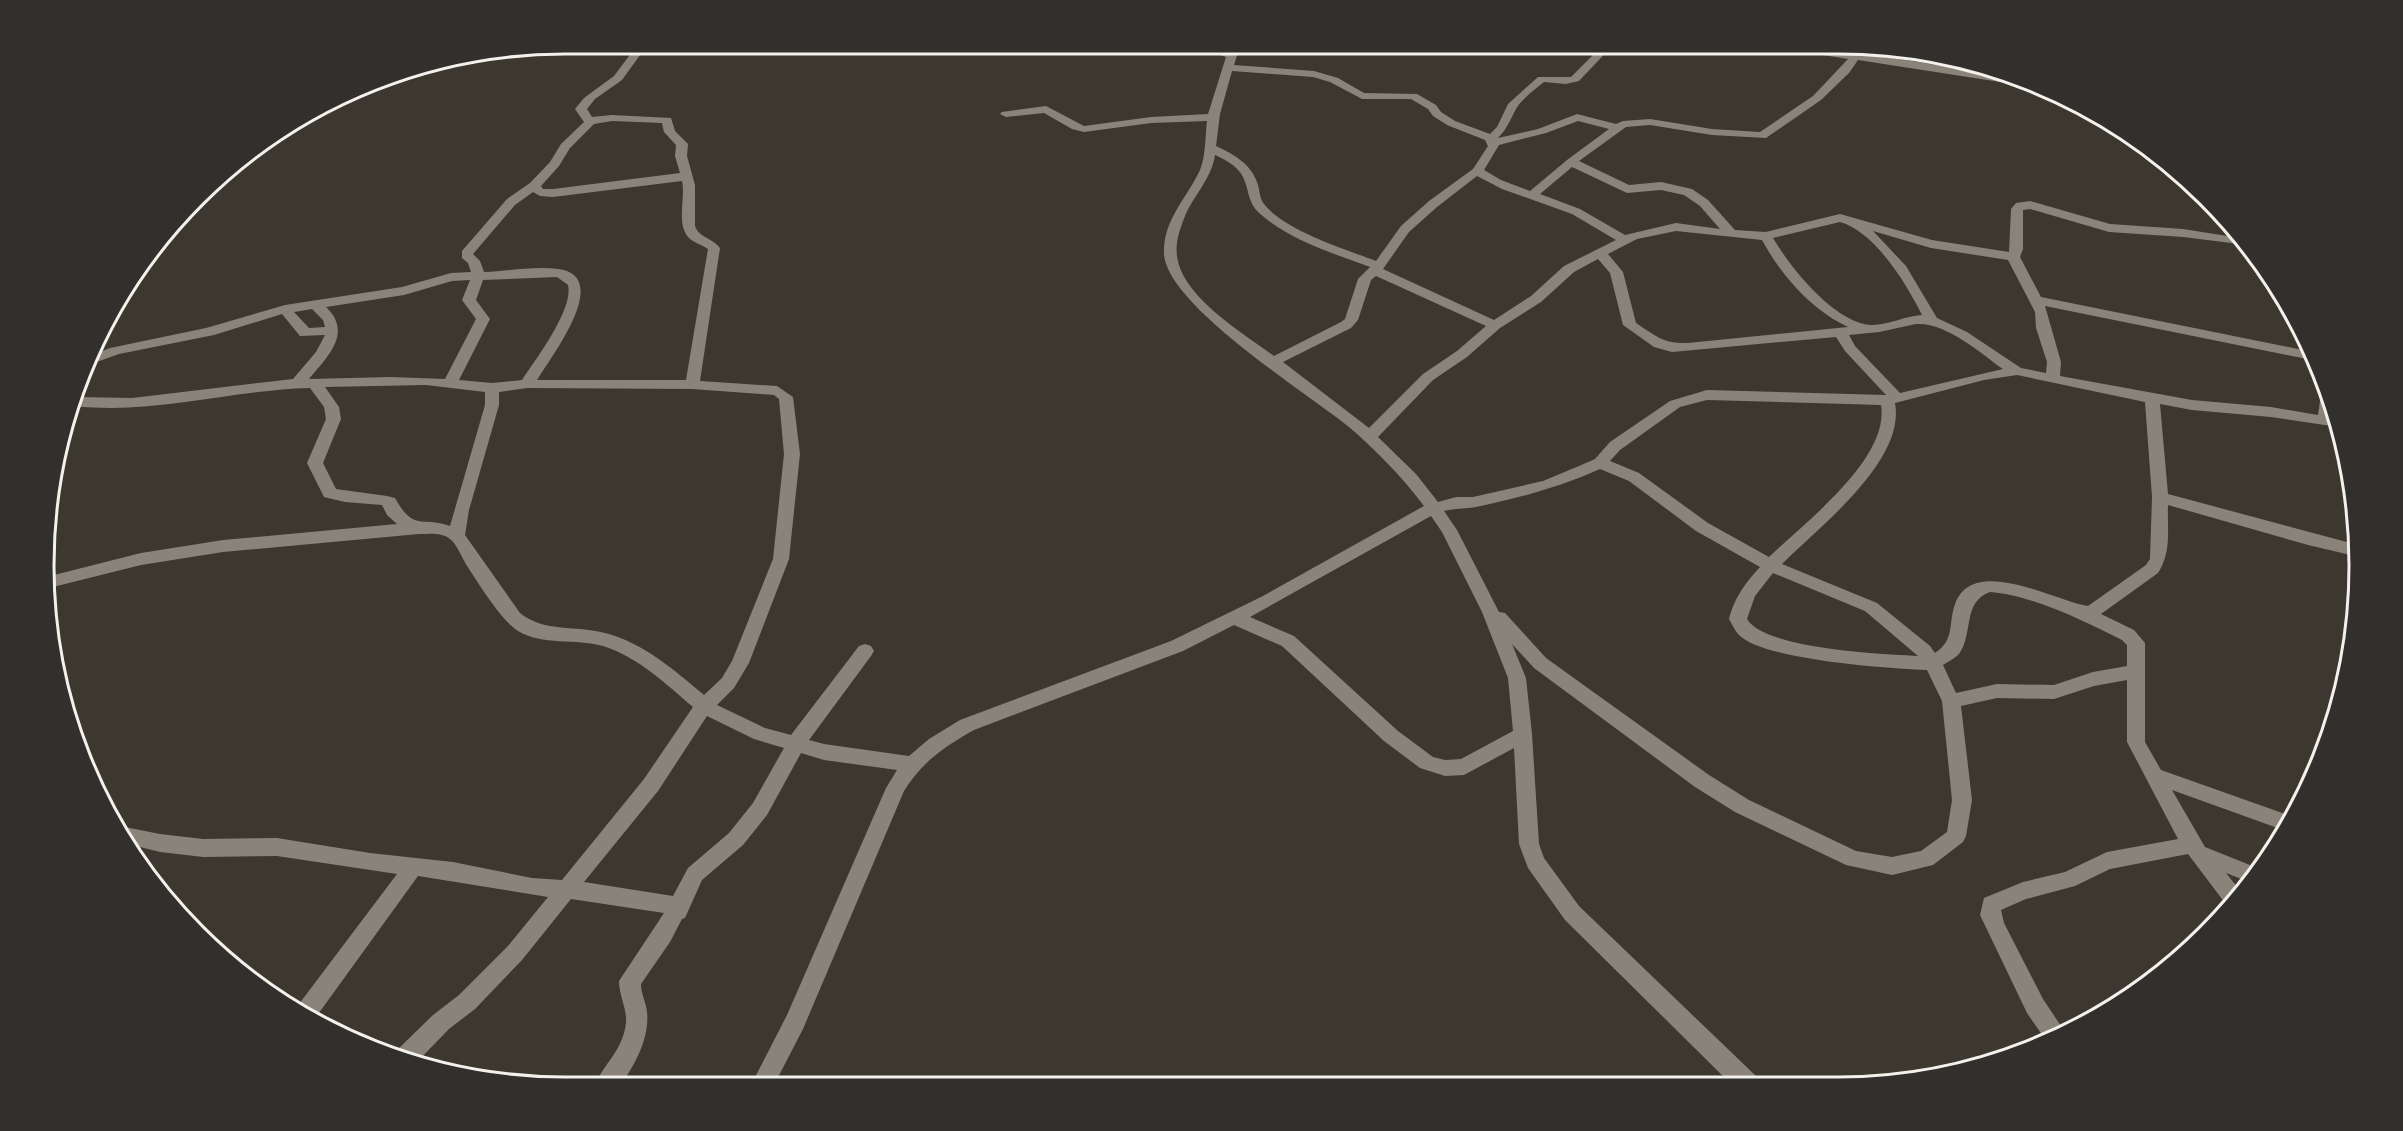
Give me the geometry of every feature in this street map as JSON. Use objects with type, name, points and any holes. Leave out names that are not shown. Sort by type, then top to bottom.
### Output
[{"type":"street","points":[[590,121],[581,109],[583,105],[598,90],[616,80],[636,54]]},
{"type":"street","points":[[1273,362],[1346,326],[1351,320],[1365,279],[1405,229],[1433,204],[1477,171],[1493,148],[1492,141],[1502,128],[1512,106],[1542,79],[1566,81],[1575,78],[1599,54]]},
{"type":"street","points":[[1835,54],[2001,81]]},
{"type":"street","points":[[1617,128],[1577,117],[1542,132],[1492,141],[1451,123],[1427,103],[1413,96],[1362,96],[1334,80],[1231,56],[1214,117],[1211,148],[1204,174],[1172,230],[1170,252],[1172,268],[1188,292],[1203,308],[1369,436],[1400,465],[1434,508],[1449,530],[1491,612],[1517,678],[1523,734],[1529,844],[1535,862],[1572,913],[1743,1077]]},
{"type":"street","points":[[1531,196],[1571,162],[1617,128],[1631,122],[1650,122],[1760,137],[1817,98],[1845,71],[1854,57]]},
{"type":"street","points":[[1929,62],[1931,68]]},
{"type":"street","points":[[1006,114],[1046,109],[1076,128],[1084,129],[1151,120],[1214,117]]},
{"type":"street","points":[[450,383],[483,319],[469,300],[478,274],[474,261],[467,257],[470,250],[511,202],[534,186],[555,164],[565,146],[590,121],[612,118],[667,120],[670,132],[682,144],[681,156],[690,192],[690,229],[693,235],[714,248],[692,385]]},
{"type":"street","points":[[1211,148],[1238,163],[1251,180],[1252,192],[1261,208],[1319,243],[1495,325]]},
{"type":"street","points":[[1571,162],[1627,189],[1661,186],[1688,192],[1704,203],[1731,234]]},
{"type":"street","points":[[1477,171],[1494,182],[1571,209],[1624,240]]},
{"type":"street","points":[[534,186],[540,192],[553,193],[687,178]]},
{"type":"street","points":[[2013,256],[2017,249],[2017,209],[2024,206],[2048,209],[2109,228],[2183,233],[2232,240]]},
{"type":"street","points":[[1369,436],[1428,377],[1462,354],[1495,325],[1536,299],[1569,270],[1624,240],[1676,227],[1766,236],[1832,219],[1849,220],[1931,244],[1992,255],[2013,256]]},
{"type":"street","points":[[1849,220],[1890,253],[1905,272],[1932,321]]},
{"type":"street","points":[[1766,236],[1783,266],[1801,285],[1848,323],[1872,329]]},
{"type":"street","points":[[1601,254],[1616,272],[1629,323],[1642,334],[1665,347],[1688,347],[1872,329],[1909,321],[1932,321],[2017,371]]},
{"type":"street","points":[[2013,256],[2023,278],[2038,300],[2054,362],[2053,378]]},
{"type":"street","points":[[99,357],[115,351],[209,332],[285,309],[385,295],[446,278],[478,274],[550,272],[568,276],[573,281],[576,296],[527,384]]},
{"type":"street","points":[[2038,300],[2303,355]]},
{"type":"street","points":[[297,384],[326,349],[332,330],[332,322],[315,304]]},
{"type":"street","points":[[285,309],[305,333],[332,330]]},
{"type":"street","points":[[1840,332],[1850,348],[1892,399],[1888,422],[1871,462],[1862,476],[1770,565],[1747,594],[1738,620],[1740,626],[1748,632],[1798,651],[1932,663],[1942,658],[1956,643],[1964,603],[1970,593],[1982,588],[2006,587],[2082,612],[2132,637],[2136,646],[2137,671],[2136,742],[2195,849],[2230,893]]},
{"type":"street","points":[[766,1077],[795,1022],[896,788],[911,764],[940,739],[967,725],[1177,646],[1434,508],[1547,485],[1600,463],[1615,446],[1675,404],[1694,397],[1720,394],[1853,400],[1892,399],[1983,376],[2017,371],[2152,399],[2328,421]]},
{"type":"street","points":[[81,402],[132,403],[277,384],[426,381],[492,388],[527,384],[692,385],[777,391],[783,393],[788,402],[792,454],[781,559],[774,582],[734,673],[728,683],[705,706],[651,785],[515,953],[467,1002],[441,1022],[410,1053]]},
{"type":"street","points":[[315,384],[335,413],[331,430],[316,458],[315,465],[330,493],[341,498],[379,498],[389,502],[391,510],[403,521],[419,528]]},
{"type":"street","points":[[457,535],[461,510],[492,405],[492,388]]},
{"type":"street","points":[[2082,612],[2097,609],[2152,569],[2158,560],[2160,497],[2152,399]]},
{"type":"street","points":[[1491,612],[1540,663],[1701,781],[1743,806],[1853,859],[1892,867],[1926,859],[1956,836],[1962,800],[1951,701],[1932,663],[1913,641],[1871,607],[1770,565],[1702,527],[1634,477],[1600,463]]},
{"type":"street","points":[[2160,497],[2348,549]]},
{"type":"street","points":[[54,581],[141,559],[223,546],[419,528],[443,530],[457,535],[474,563],[514,618],[525,627],[541,632],[603,639],[621,646],[640,655],[664,672],[705,706],[745,728],[824,752],[911,764]]},
{"type":"street","points":[[1232,618],[1257,626],[1288,641],[1391,736],[1427,763],[1445,768],[1464,767],[1523,734]]},
{"type":"street","points":[[613,1077],[622,1065],[637,1022],[636,1008],[630,992],[630,981],[678,911],[695,874],[736,839],[760,809],[786,765],[795,744],[865,651]]},
{"type":"street","points":[[1951,701],[1997,691],[2054,692],[2093,679],[2137,671]]},
{"type":"street","points":[[2156,776],[2280,821]]},
{"type":"street","points":[[132,836],[176,845],[214,848],[277,847],[370,862],[453,871],[532,887],[568,889],[671,905],[678,911]]},
{"type":"street","points":[[2051,1030],[2035,1006],[1997,930],[1990,915],[1991,905],[2023,891],[2068,880],[2107,861],[2195,849],[2247,872]]},
{"type":"street","points":[[309,1008],[414,866]]}]
